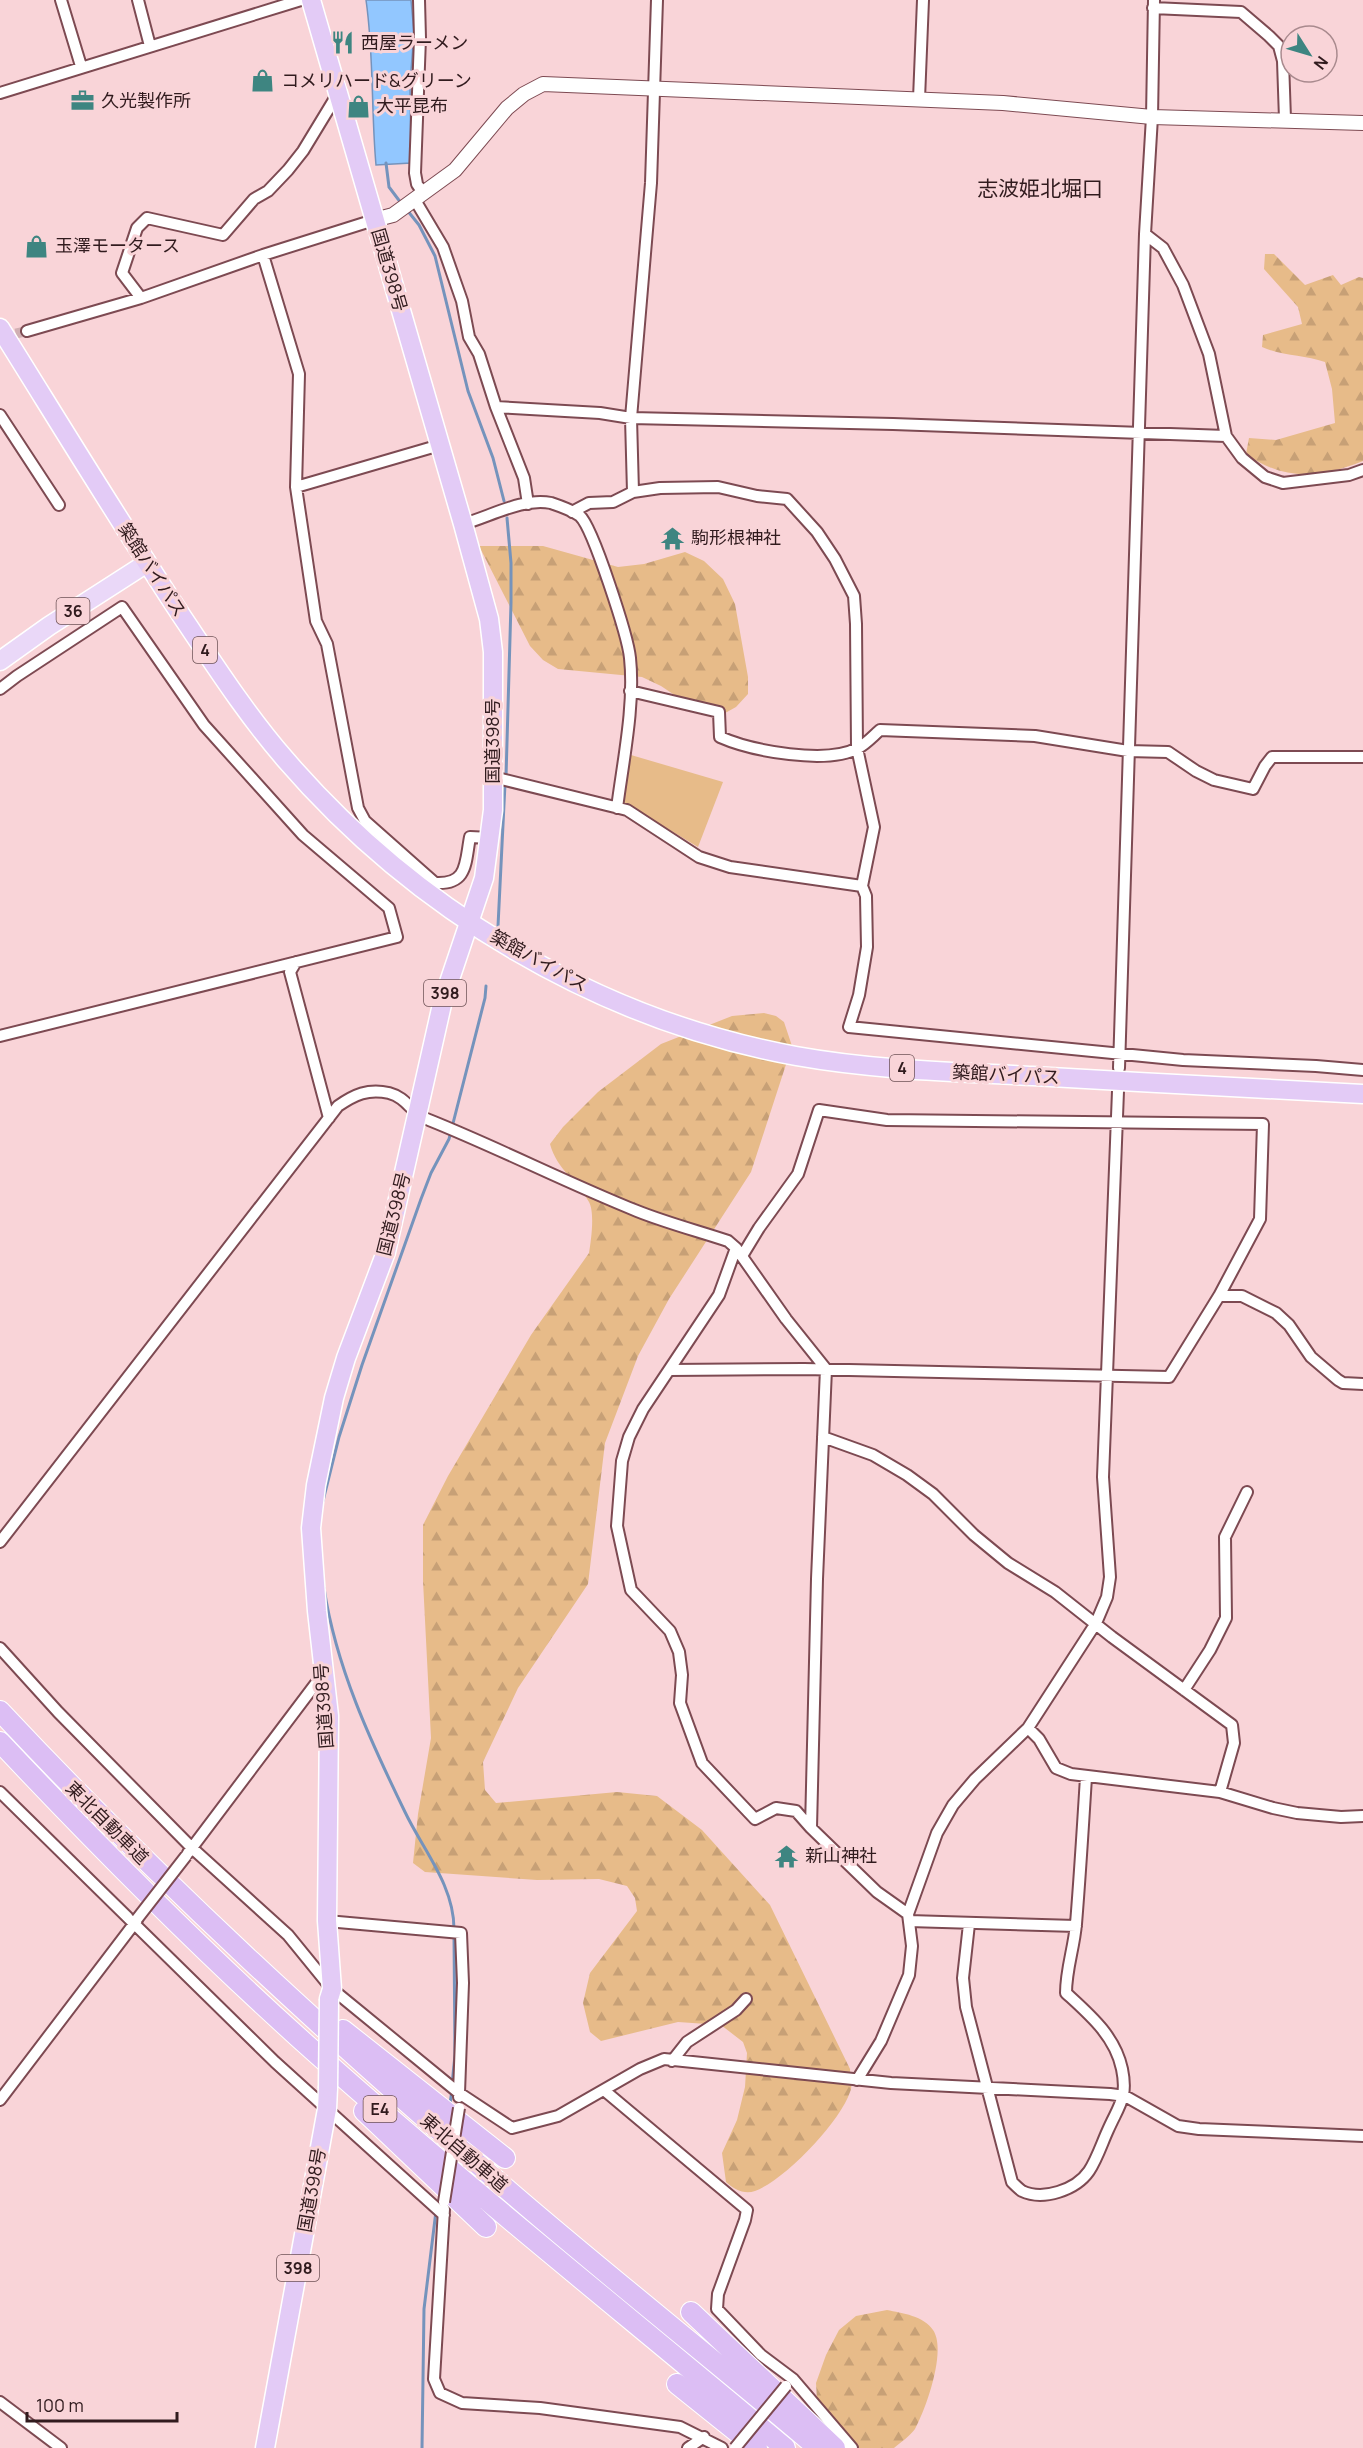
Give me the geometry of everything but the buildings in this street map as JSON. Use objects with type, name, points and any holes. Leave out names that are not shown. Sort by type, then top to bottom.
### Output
[{"type":"highway","name":"国道398号","points":[[264,2448],[327,2109],[330,1994],[327,1921],[329,1716],[323,1674],[311,1528],[316,1485],[334,1398],[343,1368],[386,1252],[443,1000],[484,878],[498,778],[493,652],[489,619],[311,0]]},
{"type":"highway","name":"築館バイパス","points":[[0,328],[147,563],[224,679],[255,722],[300,776],[363,840],[434,897],[469,922],[534,961],[607,998],[685,1027],[796,1056],[921,1070],[1363,1094]]},
{"type":"highway","name":"東北自動車道","points":[[0,1712],[63,1779],[243,1955],[371,2071],[518,2198],[818,2448]]},
{"type":"highway","name":"東北自動車道","points":[[0,1742],[168,1915],[247,1990],[500,2212],[784,2448]]},
{"type":"highway","points":[[243,1955],[506,2158]]},
{"type":"highway","points":[[247,1990],[296,2044],[486,2227]]},
{"type":"highway","points":[[691,2312],[835,2448]]},
{"type":"highway","points":[[677,2384],[757,2448]]},
{"type":"main road","name":"36","points":[[0,661],[49,626],[147,563]]},
{"type":"street","points":[[61,0],[81,66]]},
{"type":"street","points":[[138,0],[150,46]]},
{"type":"street","points":[[0,93],[81,66],[301,0]]},
{"type":"street","points":[[419,0],[416,199],[444,247],[462,301],[469,336],[479,354],[496,407],[524,478],[528,504]]},
{"type":"street","points":[[633,492],[631,418],[651,183],[657,0]]},
{"type":"street","points":[[920,99],[923,0]]},
{"type":"street","points":[[1119,1068],[1154,4],[1241,12],[1269,36],[1282,57],[1285,119]]},
{"type":"street","points":[[27,331],[141,298],[263,255],[393,214],[455,170],[507,108],[524,94],[543,84],[1003,103],[1152,117],[1363,123]]},
{"type":"street","points":[[141,298],[122,273],[137,228],[147,219],[223,235],[254,199],[268,191],[288,170],[303,151],[337,95]]},
{"type":"street","points":[[1145,234],[1163,248],[1183,285],[1209,354],[1226,436],[1242,458],[1265,477],[1283,483],[1349,475],[1363,470]]},
{"type":"street","points":[[263,255],[299,374],[296,487],[316,621],[327,644],[358,808],[365,821],[435,883],[449,884],[460,876],[466,864],[470,837],[490,838]]},
{"type":"street","points":[[496,407],[600,413],[631,418],[1226,436]]},
{"type":"street","points":[[0,415],[59,505]]},
{"type":"street","points":[[296,487],[440,445]]},
{"type":"street","points":[[572,512],[589,503],[613,502],[633,492],[660,488],[718,487],[757,496],[787,499],[835,558],[854,596],[857,645],[857,748],[874,827],[862,886],[866,896],[867,947],[859,995],[849,1028],[1183,1060],[1363,1070]]},
{"type":"street","points":[[463,524],[528,504],[548,503],[580,517],[588,529],[613,596],[630,658],[630,691],[617,808]]},
{"type":"street","points":[[0,689],[122,607],[204,725],[303,835],[389,908],[397,937],[0,1036]]},
{"type":"street","points":[[630,691],[719,712],[720,737],[737,744],[786,755],[832,754],[857,748],[880,730],[1035,736],[1128,751],[1168,752],[1214,780],[1253,789],[1272,757],[1363,757]]},
{"type":"street","points":[[498,778],[627,810],[699,857],[730,867],[862,886]]},
{"type":"street","points":[[296,962],[290,972],[329,1118]]},
{"type":"street","points":[[0,1542],[338,1106],[356,1093],[372,1091],[389,1093],[403,1099],[417,1115],[639,1212],[728,1241],[739,1252],[786,1319],[826,1369],[817,1579],[811,1828]]},
{"type":"street","points":[[856,2080],[881,2041],[909,1975],[912,1947],[909,1918],[937,1833],[953,1805],[975,1779],[1028,1728],[1096,1623],[1107,1597],[1110,1577],[1103,1477],[1118,1091]]},
{"type":"street","points":[[669,1370],[826,1369],[1169,1377],[1219,1296],[1260,1219],[1263,1124],[887,1120],[819,1110],[798,1174],[739,1252],[719,1295],[669,1370],[643,1409],[629,1437],[622,1461],[617,1526],[631,1590],[670,1631],[679,1653],[682,1676],[680,1704],[702,1763],[755,1819],[776,1808],[796,1811],[824,1843],[909,1918],[969,1924],[1076,1926]]},
{"type":"street","points":[[1219,1296],[1242,1296],[1276,1313],[1289,1325],[1311,1357],[1338,1380],[1363,1384]]},
{"type":"street","points":[[823,1437],[873,1455],[907,1475],[933,1494],[974,1535],[1008,1563],[1039,1580],[1232,1725],[1234,1743],[1220,1792]]},
{"type":"street","points":[[1184,1690],[1210,1650],[1226,1618],[1225,1538],[1247,1492]]},
{"type":"street","points":[[0,1648],[189,1852],[288,1935],[330,1994],[457,2092],[512,2128],[558,2116],[640,2069],[664,2059],[856,2080],[987,2089],[1047,2089],[1125,2096],[1178,2126],[1363,2136]]},
{"type":"street","points":[[0,2100],[323,1674]]},
{"type":"street","points":[[1028,1728],[1039,1739],[1056,1768],[1086,1777],[1220,1792],[1297,1813],[1341,1817],[1363,1816]]},
{"type":"street","points":[[969,1924],[963,1978],[966,2007],[1012,2182],[1022,2191],[1037,2194],[1056,2193],[1070,2188],[1089,2172],[1125,2096],[1122,2067],[1115,2046],[1100,2025],[1066,1993],[1066,1973],[1073,1951],[1076,1926],[1086,1777]]},
{"type":"street","points":[[0,1792],[135,1922],[267,2055],[444,2216]]},
{"type":"street","points":[[327,1921],[461,1933],[463,1983],[457,2092],[459,2108],[444,2202],[434,2379],[440,2393],[462,2403],[540,2408],[680,2427],[722,2448]]},
{"type":"street","points":[[672,2061],[687,2042],[736,2010],[746,1999]]},
{"type":"street","points":[[604,2091],[747,2210],[718,2294],[717,2309],[852,2448]]},
{"type":"street","points":[[735,2448],[789,2382]]},
{"type":"street","points":[[0,2402],[61,2448]]},
{"type":"street","points":[[688,2448],[704,2438]]},
{"type":"green space","points":[[1265,254],[1274,254],[1305,285],[1333,275],[1341,285],[1359,277],[1363,278],[1363,461],[1332,471],[1303,474],[1275,469],[1246,454],[1249,438],[1276,440],[1335,423],[1332,389],[1325,362],[1262,347],[1263,335],[1302,324],[1298,307],[1264,269]]},
{"type":"green space","points":[[479,546],[543,546],[618,567],[644,564],[685,552],[704,561],[723,579],[735,604],[748,677],[748,694],[736,707],[718,717],[708,715],[642,677],[558,669],[543,660],[530,646]]},
{"type":"green space","points":[[631,755],[723,782],[698,847],[623,802]]},
{"type":"green space","points":[[764,1013],[776,1016],[784,1022],[792,1046],[751,1172],[669,1299],[638,1356],[605,1443],[588,1584],[518,1688],[483,1762],[485,1790],[496,1803],[617,1792],[657,1796],[702,1830],[770,1905],[850,2069],[851,2087],[835,2119],[796,2163],[767,2185],[755,2191],[743,2192],[726,2182],[722,2153],[737,2120],[745,2087],[747,2053],[743,2042],[721,2025],[678,2022],[601,2041],[590,2032],[583,2003],[590,1973],[637,1911],[635,1898],[627,1886],[599,1879],[537,1880],[425,1872],[413,1863],[418,1814],[431,1738],[423,1581],[423,1525],[448,1476],[531,1335],[589,1253],[592,1227],[591,1207],[584,1194],[557,1161],[550,1144],[563,1127],[598,1092],[661,1044],[732,1016]]},
{"type":"green space","points":[[887,2310],[918,2318],[933,2330],[937,2339],[938,2351],[929,2394],[915,2429],[894,2448],[843,2448],[833,2440],[818,2417],[816,2383],[826,2355],[839,2330],[856,2316]]},
{"type":"water","points":[[366,0],[411,0],[414,33],[410,83],[411,163],[376,165]]},
{"type":"waterway","points":[[386,163],[389,187],[401,203]]},
{"type":"waterway","points":[[407,210],[419,225],[435,256],[468,391],[493,458],[504,501]]},
{"type":"waterway","points":[[506,777],[511,603],[511,563],[507,518]]},
{"type":"waterway","points":[[498,926],[505,784]]},
{"type":"waterway","points":[[323,1501],[339,1437],[362,1365],[431,1173],[449,1139],[485,998],[486,986]]},
{"type":"waterway","points":[[324,1588],[337,1646],[356,1703],[405,1812],[443,1883],[453,1913],[454,1929]]},
{"type":"waterway","points":[[452,2085],[455,2055],[454,1935]]},
{"type":"waterway","points":[[450,2103],[452,2091]]},
{"type":"waterway","points":[[422,2448],[424,2309],[436,2211]]},
{"type":"tunnel","points":[[1,337],[27,331]]},
{"type":"place","name":"西屋ラーメン","points":[[343,43]]},
{"type":"place","name":"コメリハード&グリーン","points":[[263,81]]},
{"type":"place","name":"久光製作所","points":[[83,101]]},
{"type":"place","name":"大平昆布","points":[[358,106]]},
{"type":"place","name":"玉澤モータース","points":[[37,246]]},
{"type":"place","name":"駒形根神社","points":[[673,538]]},
{"type":"place","name":"新山神社","points":[[787,1856]]},
{"type":"district","name":"志波姫北堀口","points":[[1040,189]]}]
